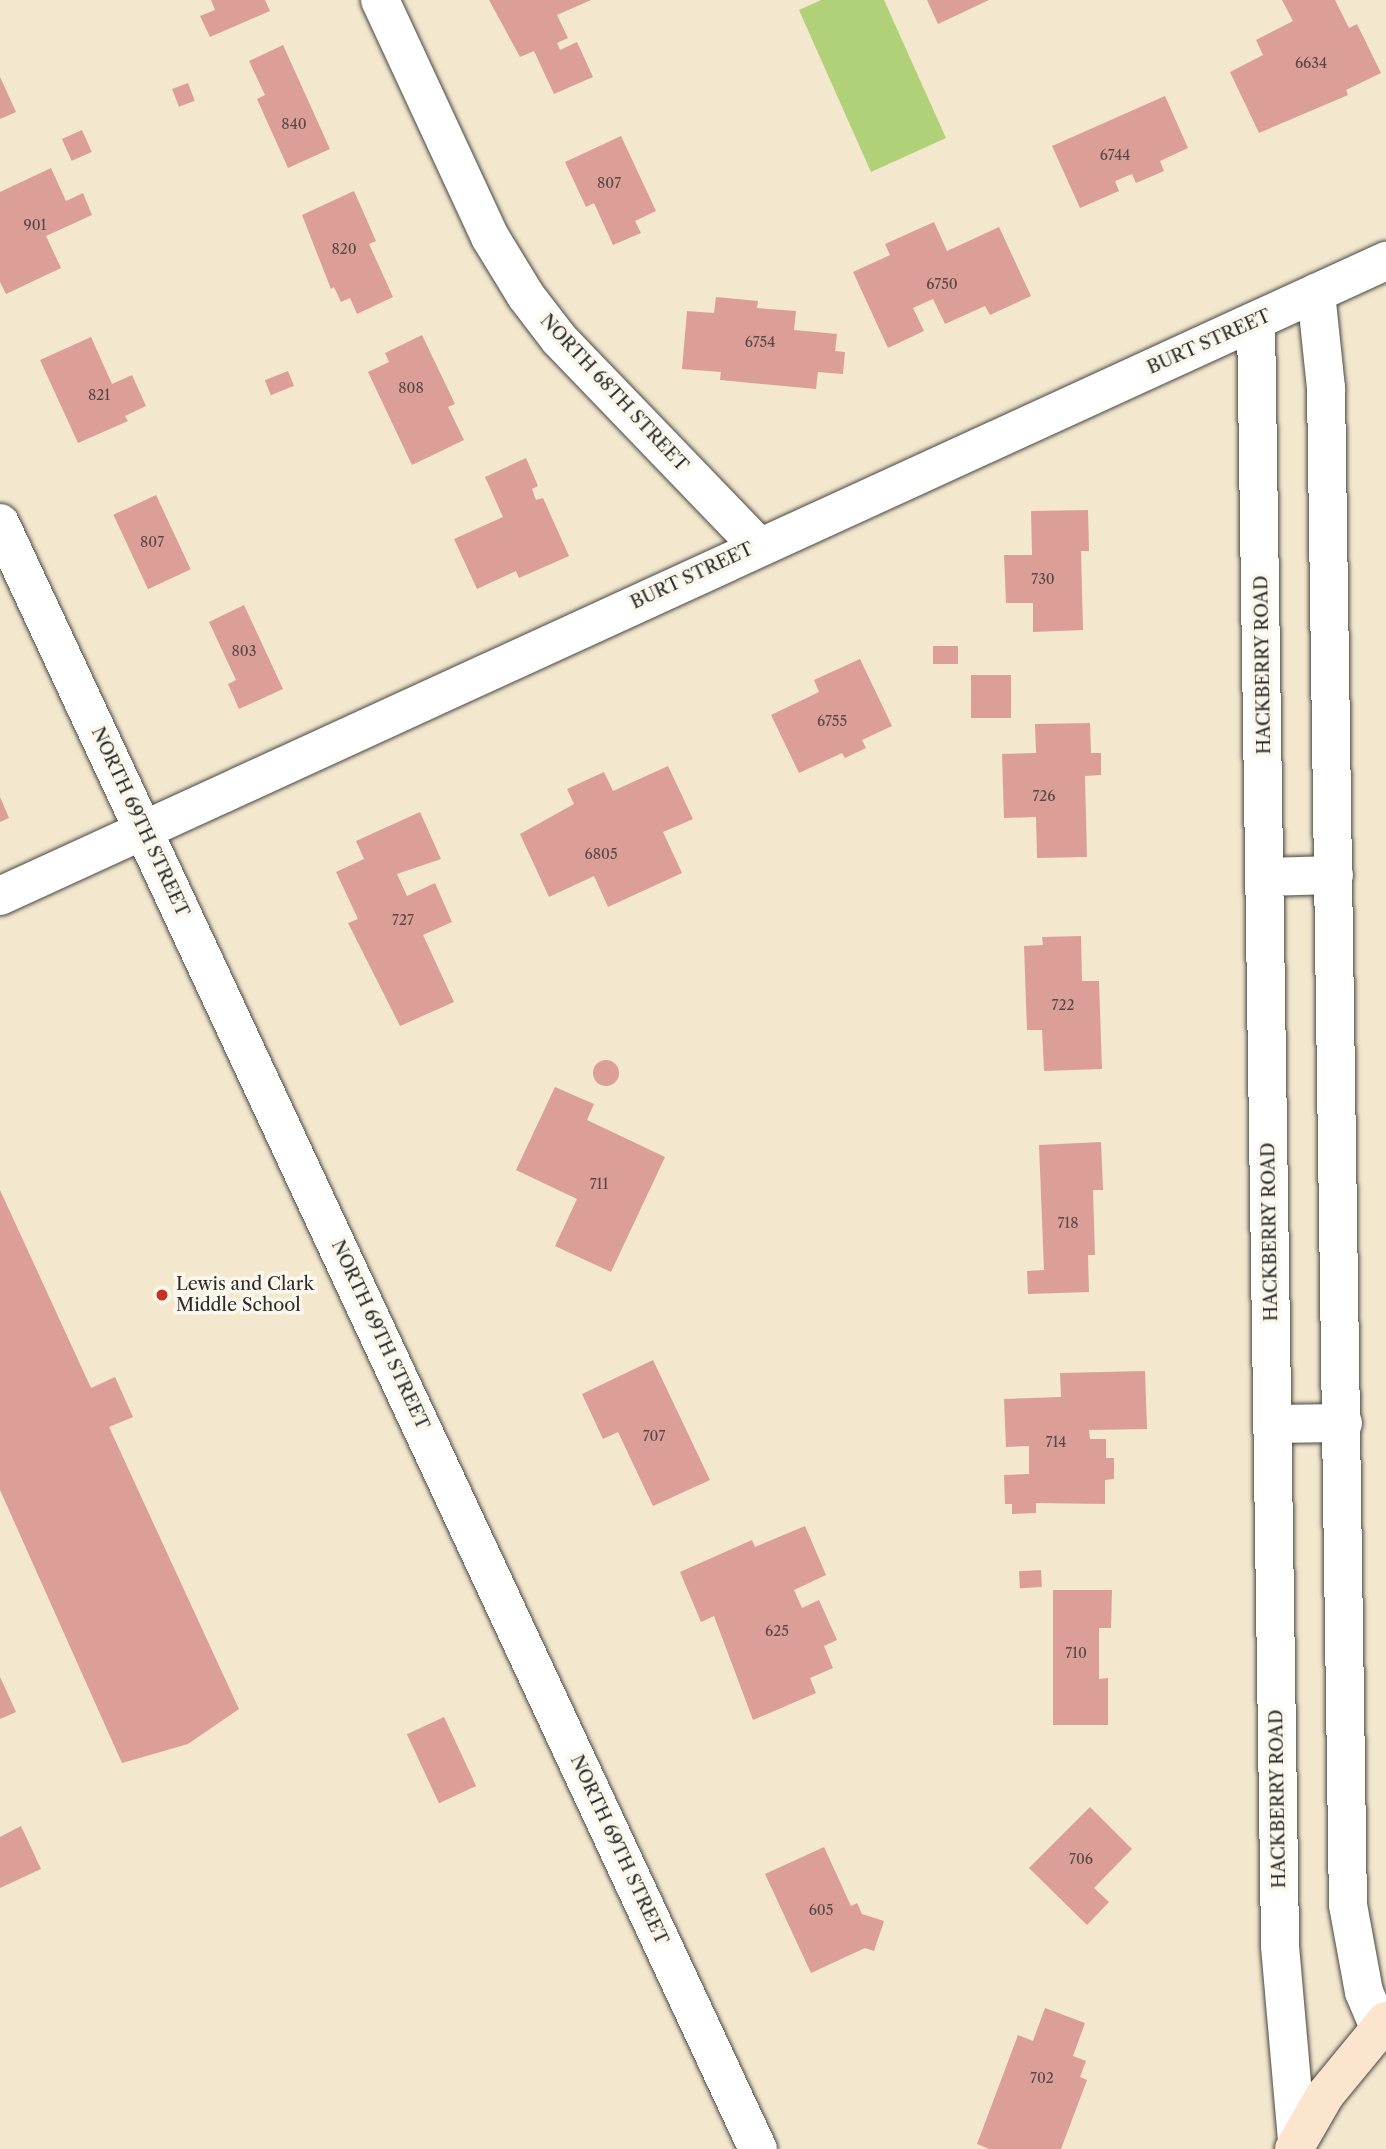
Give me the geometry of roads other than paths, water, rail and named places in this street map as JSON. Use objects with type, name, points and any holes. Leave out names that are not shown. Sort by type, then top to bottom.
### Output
[{"type":"main road","points":[[1295,2145],[1325,2095],[1383,2024]]},
{"type":"street","name":"NORTH 68TH STREET","points":[[380,0],[490,237],[526,296],[559,339],[758,546]]},
{"type":"street","name":"BURT STREET","points":[[0,896],[758,546],[1386,261]]},
{"type":"street","points":[[1316,293],[1326,388],[1348,1905],[1364,1992],[1383,2024]]},
{"type":"street","name":"HACKBERRY ROAD","points":[[1256,321],[1279,1946],[1295,2145]]},
{"type":"street","name":"NORTH 69TH STREET","points":[[0,523],[758,2149]]},
{"type":"street","points":[[1265,877],[1334,875]]},
{"type":"street","points":[[1273,1424],[1343,1423]]},
{"type":"place","name":"Lewis and Clark Middle School","points":[[162,1295]]}]
